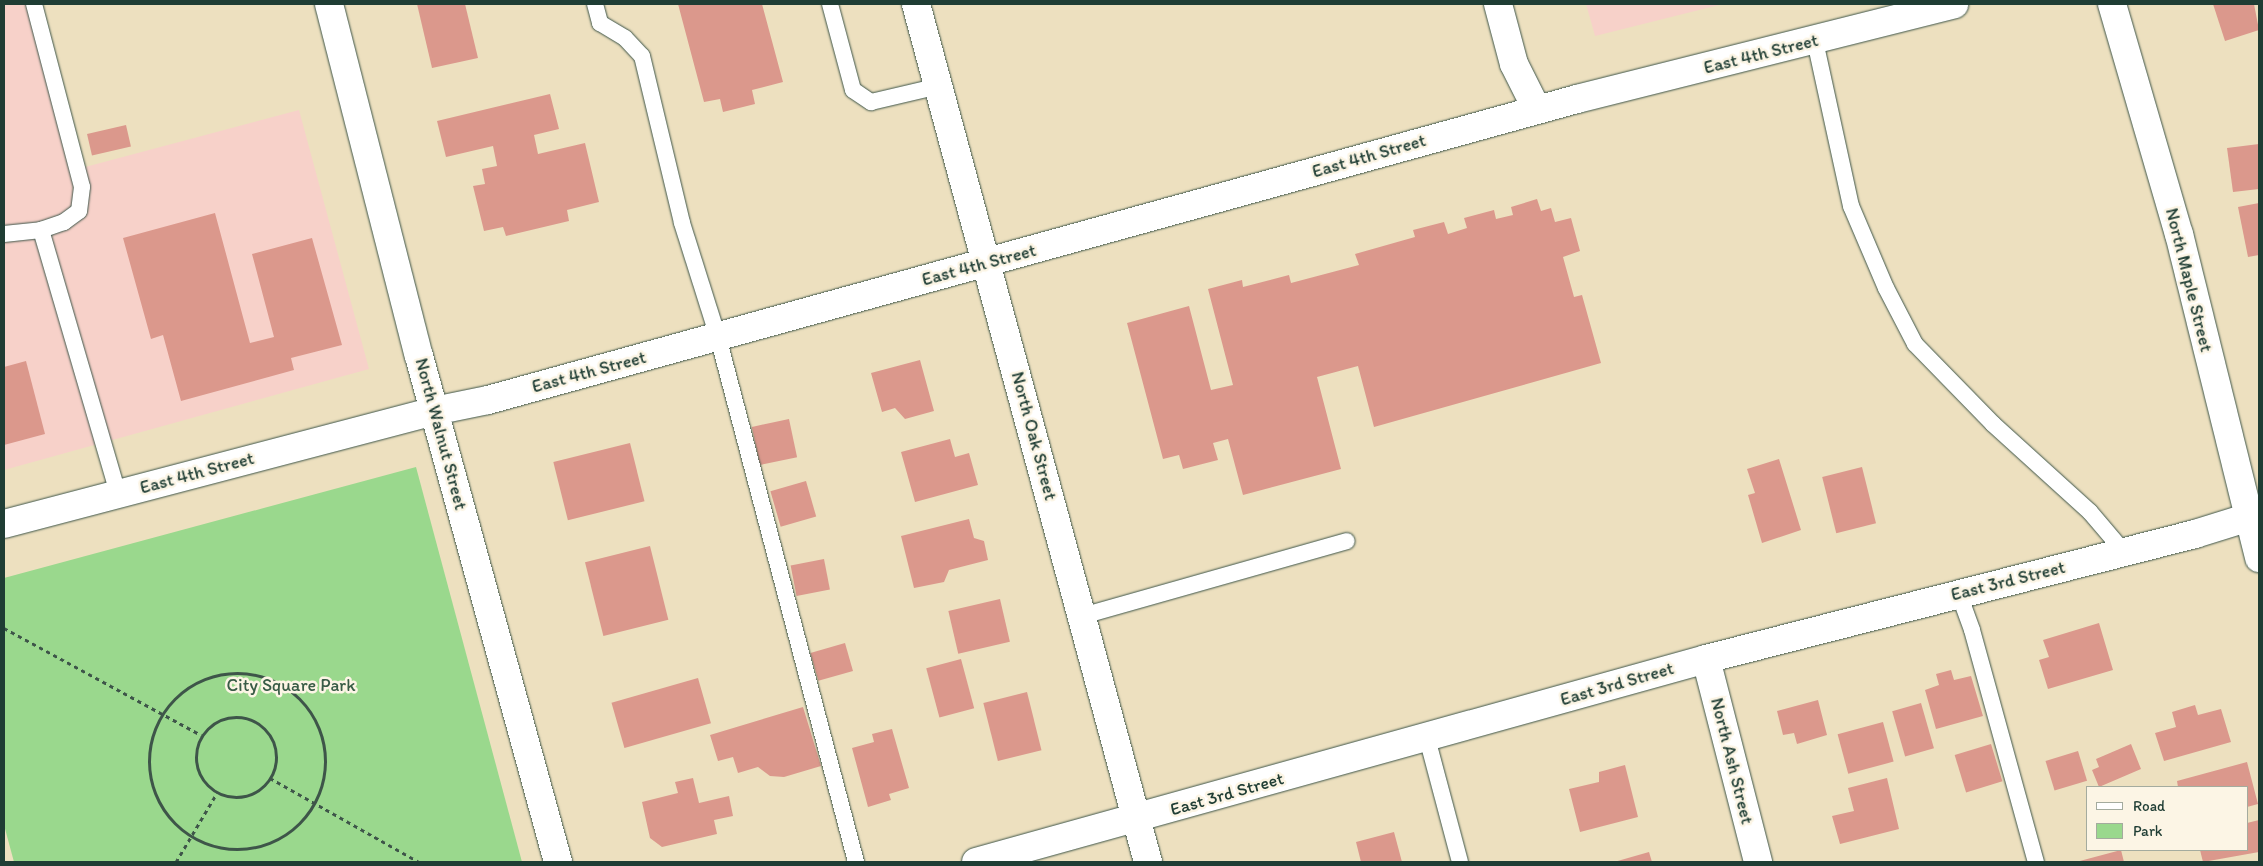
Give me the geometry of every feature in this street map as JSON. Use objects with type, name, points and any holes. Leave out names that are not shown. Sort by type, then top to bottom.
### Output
[{"type":"street","name":"North Walnut Street","points":[[329,4],[434,411],[558,862]]},
{"type":"street","points":[[1498,4],[1514,64],[1538,110]]},
{"type":"street","name":"East 4th Street","points":[[4,524],[434,411],[488,400],[1538,110],[1954,4]]},
{"type":"street","name":"North Maple Street","points":[[2112,4],[2179,234],[2254,515],[2259,558]]},
{"type":"street","name":"North Oak Street","points":[[917,7],[1148,862]]},
{"type":"street","name":"East 3rd Street","points":[[976,862],[1137,820],[1706,659],[2124,552],[2254,515]]},
{"type":"street","name":"North Ash Street","points":[[1706,659],[1758,862]]},
{"type":"lane","points":[[4,234],[41,230],[64,222],[79,211],[82,187],[34,4]]},
{"type":"lane","points":[[595,4],[600,23],[625,38],[642,56],[682,223],[718,337],[856,862]]},
{"type":"lane","points":[[830,4],[853,90],[871,102],[939,86]]},
{"type":"lane","points":[[1814,41],[1851,206],[1886,288],[1915,344],[1993,424],[2090,512],[2124,552]]},
{"type":"lane","points":[[41,230],[118,494]]},
{"type":"lane","points":[[1082,616],[1347,542]]},
{"type":"lane","points":[[1959,594],[1972,630],[2036,862]]},
{"type":"lane","points":[[1427,738],[1460,862]]},
{"type":"path","points":[[4,628],[201,736]]},
{"type":"path","points":[[247,674],[284,686],[310,713],[323,739],[326,762],[322,784],[314,804],[296,827],[273,842],[245,849],[217,847],[190,836],[169,816],[154,791],[149,751],[162,715],[174,699],[208,678],[247,674]]},
{"type":"path","points":[[234,716],[259,723],[268,732],[276,754],[270,778],[252,794],[241,797],[217,793],[199,774],[195,761],[201,736],[215,722],[234,716]]},
{"type":"path","points":[[270,778],[419,862]]},
{"type":"path","points":[[176,862],[217,793]]},
{"type":"shaded area","points":[[4,4],[29,4],[74,170],[299,110],[369,369],[4,470]]},
{"type":"shaded area","points":[[1586,4],[1723,4],[1595,36]]},
{"type":"green space","name":"City Square Park","points":[[416,467],[522,862],[14,862],[4,825],[4,578]]},
{"type":"building","points":[[417,4],[465,4],[478,58],[432,68]]},
{"type":"building","points":[[678,4],[762,4],[783,82],[752,90],[755,104],[723,112],[720,99],[704,102]]},
{"type":"building","points":[[2213,4],[2254,4],[2259,30],[2225,41]]},
{"type":"building","points":[[550,94],[559,129],[534,135],[538,154],[585,143],[599,202],[567,210],[569,221],[506,236],[503,227],[484,231],[473,186],[485,184],[482,169],[497,166],[493,146],[446,157],[437,121]]},
{"type":"building","points":[[126,125],[131,146],[92,155],[87,134]]},
{"type":"building","points":[[2259,144],[2259,189],[2233,192],[2227,148]]},
{"type":"building","points":[[1537,199],[1541,211],[1551,208],[1555,222],[1571,218],[1580,251],[1563,257],[1574,297],[1582,295],[1601,363],[1374,427],[1358,366],[1317,377],[1341,469],[1243,495],[1228,439],[1213,443],[1218,460],[1183,469],[1179,455],[1163,459],[1127,323],[1189,306],[1211,390],[1233,385],[1208,289],[1242,280],[1243,287],[1289,275],[1291,283],[1359,265],[1355,254],[1415,237],[1413,230],[1444,222],[1448,234],[1467,228],[1464,218],[1494,210],[1496,219],[1513,215],[1511,207]]},
{"type":"building","points":[[2259,203],[2259,255],[2248,257],[2238,207]]},
{"type":"building","points":[[215,213],[250,343],[274,337],[252,254],[312,238],[342,345],[291,358],[294,370],[181,401],[163,335],[151,339],[123,238]]},
{"type":"building","points":[[920,360],[934,411],[905,419],[895,408],[882,412],[871,373]]},
{"type":"building","points":[[26,361],[45,434],[4,445],[4,367]]},
{"type":"building","points":[[789,419],[797,457],[760,465],[752,427]]},
{"type":"building","points":[[950,439],[955,457],[969,453],[978,485],[915,502],[901,452]]},
{"type":"building","points":[[630,443],[645,501],[568,520],[553,462]]},
{"type":"building","points":[[1779,459],[1801,530],[1762,543],[1748,495],[1755,493],[1747,469]]},
{"type":"building","points":[[1862,467],[1876,523],[1836,533],[1822,477]]},
{"type":"building","points":[[806,481],[816,517],[781,527],[770,491]]},
{"type":"building","points":[[969,519],[974,538],[984,541],[988,560],[949,570],[944,582],[914,588],[901,536]]},
{"type":"building","points":[[650,546],[668,620],[603,636],[585,562]]},
{"type":"building","points":[[824,559],[830,589],[797,596],[791,565]]},
{"type":"building","points":[[1000,599],[1010,642],[958,654],[948,611]]},
{"type":"building","points":[[2099,623],[2113,670],[2048,689],[2039,660],[2049,657],[2043,640]]},
{"type":"building","points":[[845,643],[853,671],[818,681],[810,653]]},
{"type":"building","points":[[961,659],[974,708],[939,718],[926,668]]},
{"type":"building","points":[[1951,670],[1954,680],[1971,676],[1983,716],[1936,729],[1925,690],[1939,685],[1936,674]]},
{"type":"building","points":[[698,678],[711,723],[624,748],[611,703]]},
{"type":"building","points":[[1027,692],[1042,750],[998,761],[983,703]]},
{"type":"building","points":[[1818,700],[1827,735],[1797,744],[1794,733],[1783,735],[1777,711]]},
{"type":"building","points":[[1921,703],[1934,748],[1905,756],[1892,711]]},
{"type":"building","points":[[2195,705],[2198,715],[2221,709],[2231,742],[2164,761],[2155,733],[2176,727],[2172,712]]},
{"type":"building","points":[[803,707],[821,766],[784,777],[770,776],[758,767],[738,773],[733,757],[718,761],[710,735]]},
{"type":"building","points":[[1883,722],[1894,762],[1848,774],[1838,734]]},
{"type":"building","points":[[892,729],[909,788],[889,794],[891,800],[868,807],[852,748],[874,742],[872,734]]},
{"type":"building","points":[[1991,744],[2002,781],[1966,792],[1955,755]]},
{"type":"building","points":[[2131,744],[2141,769],[2099,786],[2092,770],[2099,767],[2096,759]]},
{"type":"building","points":[[2078,751],[2087,781],[2055,791],[2045,761]]},
{"type":"building","points":[[2247,762],[2258,804],[2248,807],[2248,786],[2178,786],[2177,781]]},
{"type":"building","points":[[1625,765],[1638,817],[1580,832],[1569,789],[1599,782],[1599,772]]},
{"type":"building","points":[[693,778],[699,803],[729,796],[733,816],[714,820],[717,834],[662,847],[650,838],[642,802],[678,793],[675,782]]},
{"type":"building","points":[[1887,778],[1899,829],[1840,844],[1832,816],[1854,811],[1848,788]]},
{"type":"building","points":[[2259,820],[2259,852],[2203,862],[2200,851],[2248,851],[2248,823]]},
{"type":"building","points":[[1394,832],[1402,862],[1361,862],[1356,842]]},
{"type":"building","points":[[2121,851],[2124,862],[2076,862]]},
{"type":"building","points":[[1649,852],[1652,862],[1614,862]]}]
